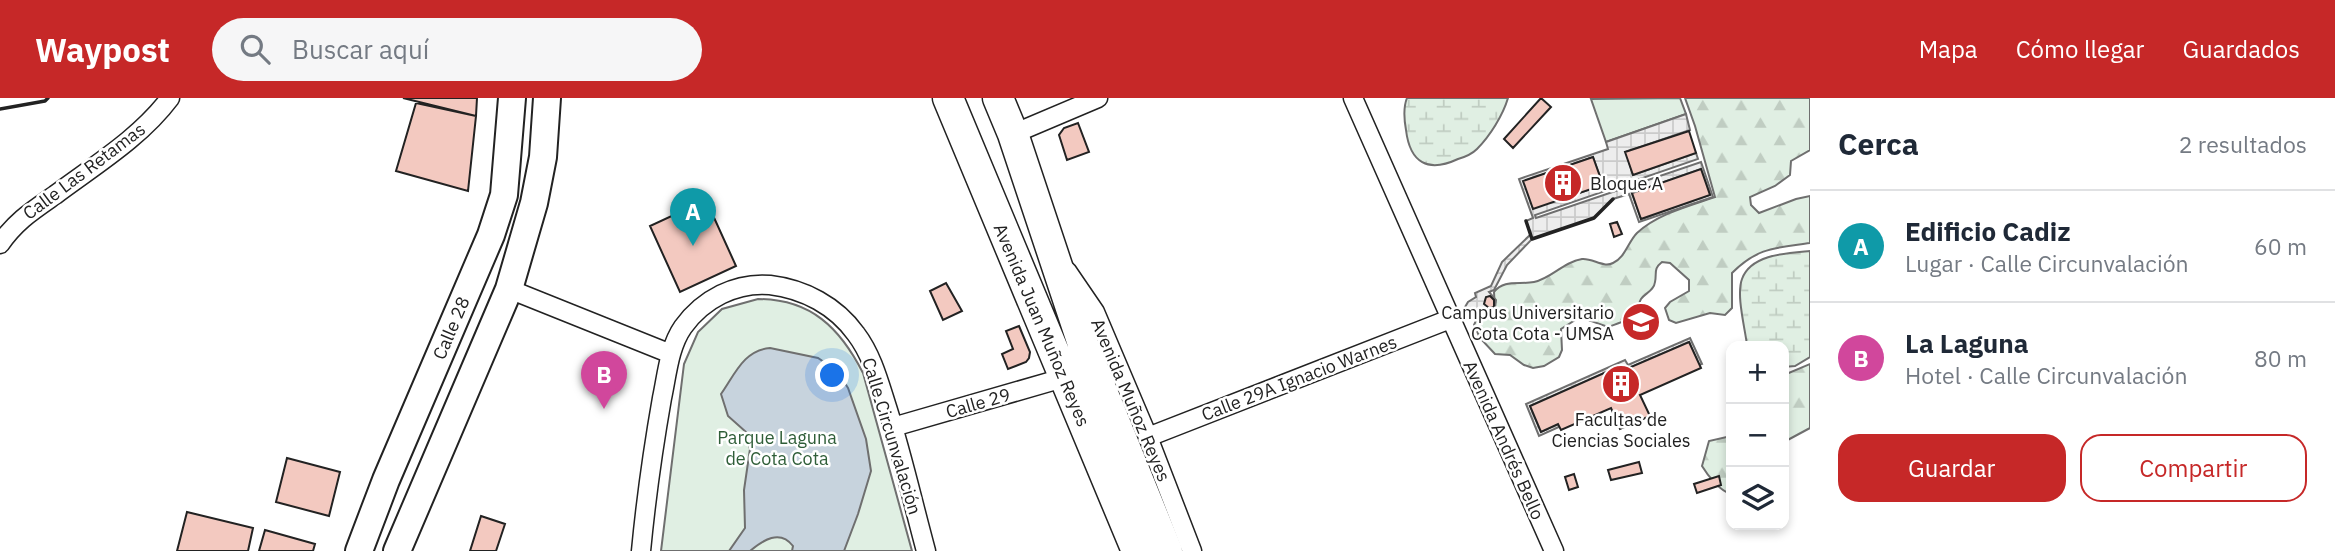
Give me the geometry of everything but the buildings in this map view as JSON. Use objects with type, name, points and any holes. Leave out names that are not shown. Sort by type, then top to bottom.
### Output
[{"type":"main road","name":"Calle 28","points":[[359,551],[386,480],[491,235],[504,195],[512,98]]},
{"type":"main road","name":"Calle 28","points":[[397,551],[509,289],[534,203],[543,157],[547,98]]},
{"type":"main road","name":"Avenida Juan Muñoz Reyes","points":[[948,98],[1137,551]]},
{"type":"main road","name":"Avenida Juan Muñoz Reyes","points":[[998,98],[1013,134],[1084,347],[1167,551]]},
{"type":"main road","points":[[491,235],[523,245]]},
{"type":"street","name":"Calle Las Retamas","points":[[0,244],[7,227],[126,143],[158,114],[170,98]]},
{"type":"street","points":[[1013,134],[1098,98]]},
{"type":"street","name":"Avenida Andrés Bello","points":[[1353,98],[1554,551]]},
{"type":"street","name":"Avenida Muñoz Reyes","points":[[1055,258],[1078,284],[1095,312],[1192,551]]},
{"type":"street","name":"Calle Circunvalación","points":[[641,551],[651,459],[671,354],[682,328],[715,297],[736,288],[768,285],[810,295],[845,321],[856,334],[877,375],[926,551]]},
{"type":"street","points":[[509,289],[671,354]]},
{"type":"street","name":"Calle 29A Ignacio Warnes","points":[[1148,438],[1450,320]]},
{"type":"street","name":"Calle 29","points":[[893,427],[1063,378]]},
{"type":"green space","points":[[1407,98],[1508,98],[1496,125],[1477,149],[1447,163],[1429,165],[1416,157],[1408,141],[1404,118]]},
{"type":"green space","points":[[1680,98],[1686,114],[1606,142],[1591,99]]},
{"type":"green space","points":[[1685,98],[1810,98],[1810,150],[1791,161],[1790,175],[1775,186],[1750,197],[1751,205],[1759,213],[1810,196],[1810,243],[1768,250],[1741,264],[1732,273],[1732,308],[1725,315],[1710,313],[1676,323],[1669,320],[1665,308],[1689,291],[1689,280],[1670,263],[1662,262],[1656,269],[1653,288],[1641,299],[1632,316],[1608,327],[1580,317],[1561,329],[1562,350],[1559,357],[1544,366],[1533,368],[1510,355],[1495,354],[1480,338],[1474,325],[1478,316],[1495,310],[1494,292],[1502,285],[1540,280],[1569,263],[1582,259],[1613,263],[1621,257],[1645,226],[1674,211],[1715,197]]},
{"type":"green space","points":[[1810,251],[1810,357],[1795,366],[1789,367],[1789,341],[1746,341],[1740,302],[1740,286],[1747,271],[1753,264],[1781,254]]},
{"type":"green space","name":"Parque Laguna de Cota Cota","points":[[758,299],[794,304],[822,319],[854,357],[863,373],[912,551],[661,551],[684,364],[698,332],[722,309]]},
{"type":"green space","points":[[1810,364],[1810,428],[1789,439],[1789,404],[1789,373]]},
{"type":"green space","points":[[1726,437],[1726,491],[1702,466],[1709,441]]},
{"type":"shaded area","points":[[1686,114],[1690,130],[1626,152],[1633,175],[1696,153],[1698,159],[1535,215],[1536,218],[1701,162],[1713,197],[1639,222],[1629,194],[1613,199],[1594,218],[1532,239],[1507,265],[1494,290],[1489,292],[1496,300],[1495,308],[1494,300],[1490,296],[1486,298],[1485,304],[1489,308],[1486,314],[1470,318],[1465,307],[1468,302],[1476,297],[1475,293],[1491,286],[1502,262],[1531,234],[1526,221],[1533,218],[1519,179],[1608,149],[1606,142]],"holes":[[[1593,157],[1603,185],[1533,208],[1524,181]],[[1701,169],[1710,195],[1641,219],[1632,193]]]},
{"type":"shaded area","points":[[1690,338],[1702,364],[1699,365],[1689,342],[1615,374],[1613,369],[1530,406],[1541,432],[1558,424],[1559,427],[1539,436],[1526,404],[1625,360],[1628,365]]},
{"type":"shaded area","points":[[770,348],[818,358],[837,371],[848,388],[866,439],[871,471],[844,551],[792,551],[793,546],[788,541],[777,537],[760,543],[750,551],[729,551],[745,528],[744,490],[750,449],[746,432],[728,416],[721,394],[747,358],[753,353]]},
{"type":"wall","points":[[0,109],[45,101],[48,98]]},
{"type":"wall","points":[[1526,221],[1532,239],[1594,218],[1613,199]]},
{"type":"place","name":"Bloque A","points":[[1563,183]]},
{"type":"place","name":"Edificio Cadiz","points":[[693,246]]},
{"type":"place","name":"Campus Universitario Cota Cota - UMSA","points":[[1641,322]]},
{"type":"place","name":"Facultas de Ciencias Sociales","points":[[1621,384]]},
{"type":"place","name":"La Laguna","points":[[604,409]]}]
